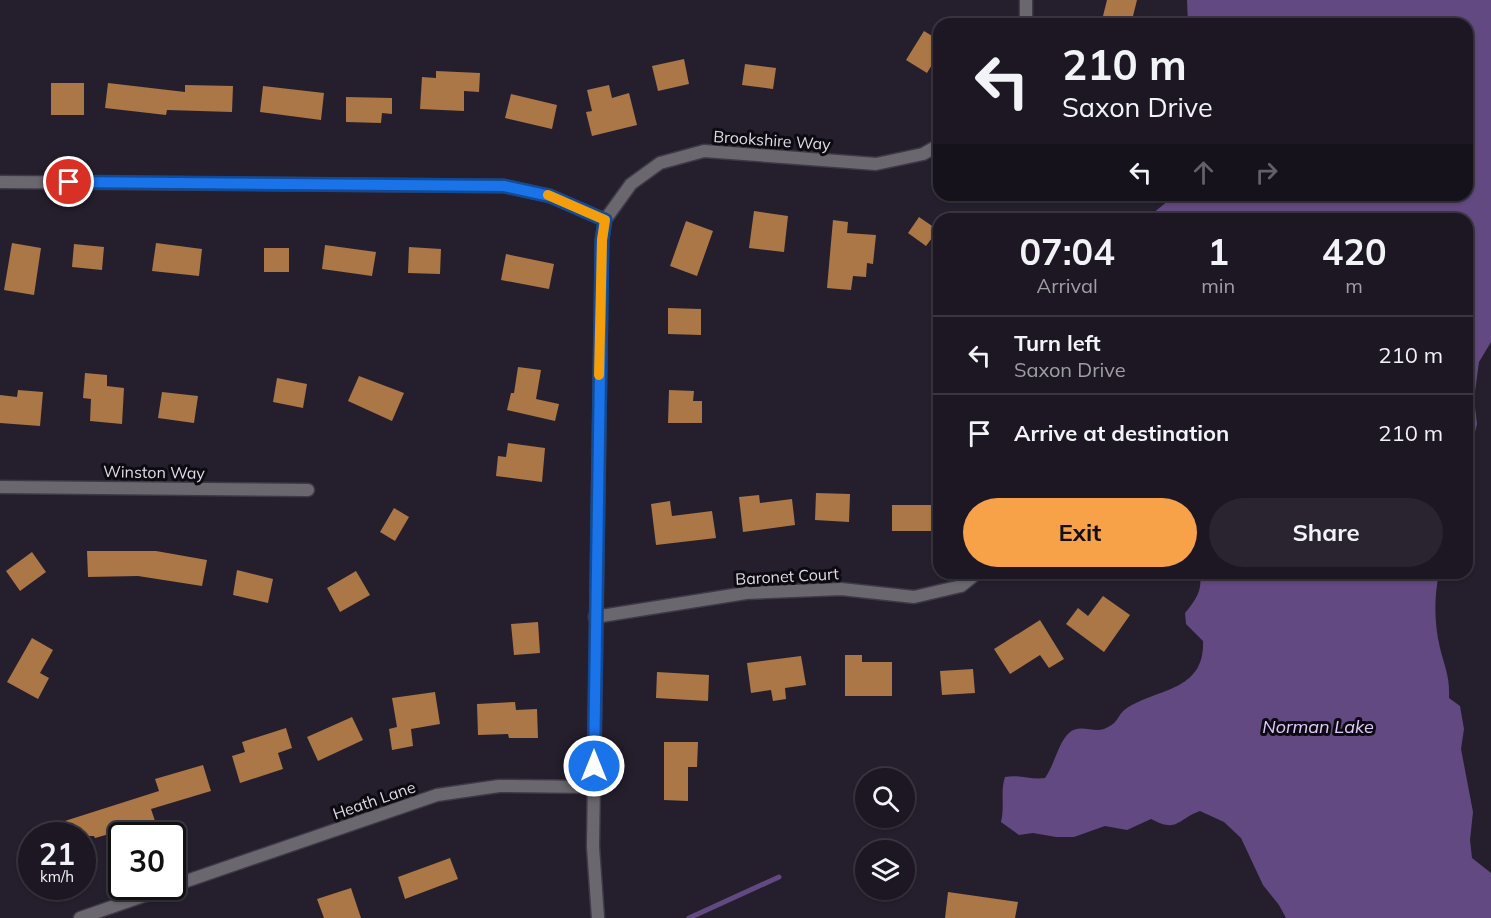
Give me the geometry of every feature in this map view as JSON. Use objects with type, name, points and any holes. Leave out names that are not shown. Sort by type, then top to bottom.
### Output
[{"type":"street","points":[[1026,0],[1026,18]]},
{"type":"street","name":"Brookshire Way","points":[[598,918],[593,848],[595,617],[602,240],[605,220],[631,184],[660,163],[704,151],[876,164],[923,154],[933,148]]},
{"type":"street","points":[[0,182],[504,186],[550,196],[605,220]]},
{"type":"street","name":"Winston Way","points":[[0,487],[308,490]]},
{"type":"street","name":"Baronet Court","points":[[595,617],[746,593],[841,589],[914,597],[961,586],[970,579]]},
{"type":"street","name":"Heath Lane","points":[[186,881],[437,795],[499,786],[594,787]]},
{"type":"street","name":"Heath Lane","points":[[80,918],[132,900]]},
{"type":"water","points":[[1187,0],[1491,0],[1491,342],[1479,362],[1474,399],[1477,424],[1473,440],[1473,213],[1153,213],[1168,201],[1473,201],[1473,18],[1188,18]]},
{"type":"water","name":"Norman Lake","points":[[1200,579],[1438,579],[1435,610],[1438,639],[1448,678],[1449,698],[1460,706],[1464,729],[1461,749],[1473,812],[1470,840],[1472,858],[1491,873],[1491,918],[1286,918],[1263,885],[1241,838],[1224,822],[1200,811],[1177,824],[1167,825],[1151,819],[1127,830],[1105,826],[1074,837],[1033,833],[1019,835],[1001,822],[1005,777],[1045,778],[1062,742],[1073,730],[1082,728],[1100,730],[1109,727],[1127,708],[1178,686],[1196,670],[1202,657],[1203,641],[1186,624],[1185,613],[1195,599]]},
{"type":"building","points":[[1107,0],[1137,0],[1132,18],[1102,18]]},
{"type":"building","points":[[924,31],[933,36],[933,63],[927,73],[906,60]]},
{"type":"building","points":[[684,59],[689,84],[658,91],[652,66]]},
{"type":"building","points":[[745,64],[776,68],[773,89],[742,85]]},
{"type":"building","points":[[436,71],[480,73],[479,92],[464,91],[464,111],[420,109],[422,77],[436,78]]},
{"type":"building","points":[[51,83],[84,83],[84,115],[51,115]]},
{"type":"building","points":[[108,83],[185,92],[185,85],[233,86],[232,112],[167,110],[166,115],[105,108]]},
{"type":"building","points":[[609,85],[612,98],[629,93],[637,125],[592,136],[586,112],[592,111],[587,90]]},
{"type":"building","points":[[263,86],[324,93],[321,120],[260,112]]},
{"type":"building","points":[[511,94],[557,105],[552,129],[505,118]]},
{"type":"building","points":[[346,97],[392,98],[392,114],[382,113],[381,123],[346,122]]},
{"type":"building","points":[[754,211],[788,216],[784,252],[749,248]]},
{"type":"building","points":[[919,217],[933,227],[933,237],[926,246],[908,233]]},
{"type":"building","points":[[833,220],[848,222],[847,233],[876,235],[873,264],[867,263],[866,277],[853,276],[851,290],[827,288]]},
{"type":"building","points":[[686,221],[713,231],[697,276],[670,266]]},
{"type":"building","points":[[12,243],[41,248],[34,295],[4,290]]},
{"type":"building","points":[[156,243],[202,249],[199,276],[152,271]]},
{"type":"building","points":[[74,244],[104,247],[102,270],[72,267]]},
{"type":"building","points":[[325,245],[376,252],[372,276],[322,269]]},
{"type":"building","points":[[409,247],[441,249],[440,274],[408,273]]},
{"type":"building","points":[[264,248],[289,248],[289,272],[264,272]]},
{"type":"building","points":[[506,254],[554,264],[549,289],[501,280]]},
{"type":"building","points":[[668,308],[701,309],[701,335],[668,334]]},
{"type":"building","points":[[518,367],[541,370],[536,399],[559,404],[555,421],[507,410],[511,393],[514,393]]},
{"type":"building","points":[[85,373],[107,375],[107,386],[124,388],[122,424],[90,421],[91,399],[83,398]]},
{"type":"building","points":[[359,376],[404,393],[392,421],[348,401]]},
{"type":"building","points":[[277,378],[307,384],[303,408],[273,402]]},
{"type":"building","points":[[18,390],[43,392],[40,426],[0,423],[0,395],[17,397]]},
{"type":"building","points":[[669,390],[694,391],[693,401],[702,401],[702,423],[668,423]]},
{"type":"building","points":[[162,392],[198,396],[194,423],[158,418]]},
{"type":"building","points":[[508,443],[545,448],[542,482],[496,476],[498,456],[506,457]]},
{"type":"building","points":[[816,493],[850,494],[849,522],[815,520]]},
{"type":"building","points":[[759,495],[760,503],[792,499],[795,525],[743,532],[739,497]]},
{"type":"building","points":[[670,501],[672,516],[712,511],[716,538],[656,545],[651,504]]},
{"type":"building","points":[[892,505],[933,505],[933,531],[892,531]]},
{"type":"building","points":[[394,508],[409,517],[395,541],[380,532]]},
{"type":"building","points":[[87,551],[156,551],[207,560],[202,586],[138,576],[88,577]]},
{"type":"building","points":[[32,552],[46,572],[20,591],[6,571]]},
{"type":"building","points":[[237,570],[273,579],[268,603],[233,595]]},
{"type":"building","points":[[356,571],[370,595],[340,612],[327,588]]},
{"type":"building","points":[[1103,596],[1130,615],[1104,652],[1066,624],[1078,608],[1088,616]]},
{"type":"building","points":[[1040,620],[1064,659],[1049,668],[1040,655],[1010,674],[994,649]]},
{"type":"building","points":[[538,622],[540,653],[514,655],[511,624]]},
{"type":"building","points":[[32,638],[53,650],[40,673],[49,678],[38,699],[7,682]]},
{"type":"building","points":[[845,655],[862,655],[862,662],[892,662],[892,696],[845,696]]},
{"type":"building","points":[[801,656],[806,685],[785,688],[786,699],[773,701],[771,690],[751,693],[747,663]]},
{"type":"building","points":[[973,669],[975,693],[942,695],[940,671]]},
{"type":"building","points":[[657,672],[709,675],[708,701],[656,698]]},
{"type":"building","points":[[435,692],[440,724],[411,729],[413,746],[392,750],[389,729],[397,727],[392,698]]},
{"type":"building","points":[[515,702],[516,710],[537,709],[538,738],[509,738],[508,734],[478,735],[477,704]]},
{"type":"building","points":[[352,717],[363,740],[318,761],[307,737]]},
{"type":"building","points":[[286,728],[292,748],[278,753],[283,769],[240,783],[232,756],[245,752],[242,742]]},
{"type":"building","points":[[664,742],[698,742],[697,767],[688,767],[688,801],[664,800]]},
{"type":"building","points":[[203,765],[211,791],[151,809],[155,821],[108,822],[108,834],[96,838],[96,822],[62,822],[159,791],[155,779]]},
{"type":"building","points":[[450,858],[458,879],[405,899],[398,877]]},
{"type":"building","points":[[351,888],[361,918],[324,918],[317,899]]},
{"type":"building","points":[[948,892],[1018,902],[1015,918],[945,918]]},
{"type":"waterway","points":[[689,918],[779,877]]},
{"type":"slow traffic","points":[[548,195],[605,220],[602,240],[599,375]]},
{"type":"route","points":[[69,182],[504,186],[550,196],[605,220],[602,240],[594,766]]}]
